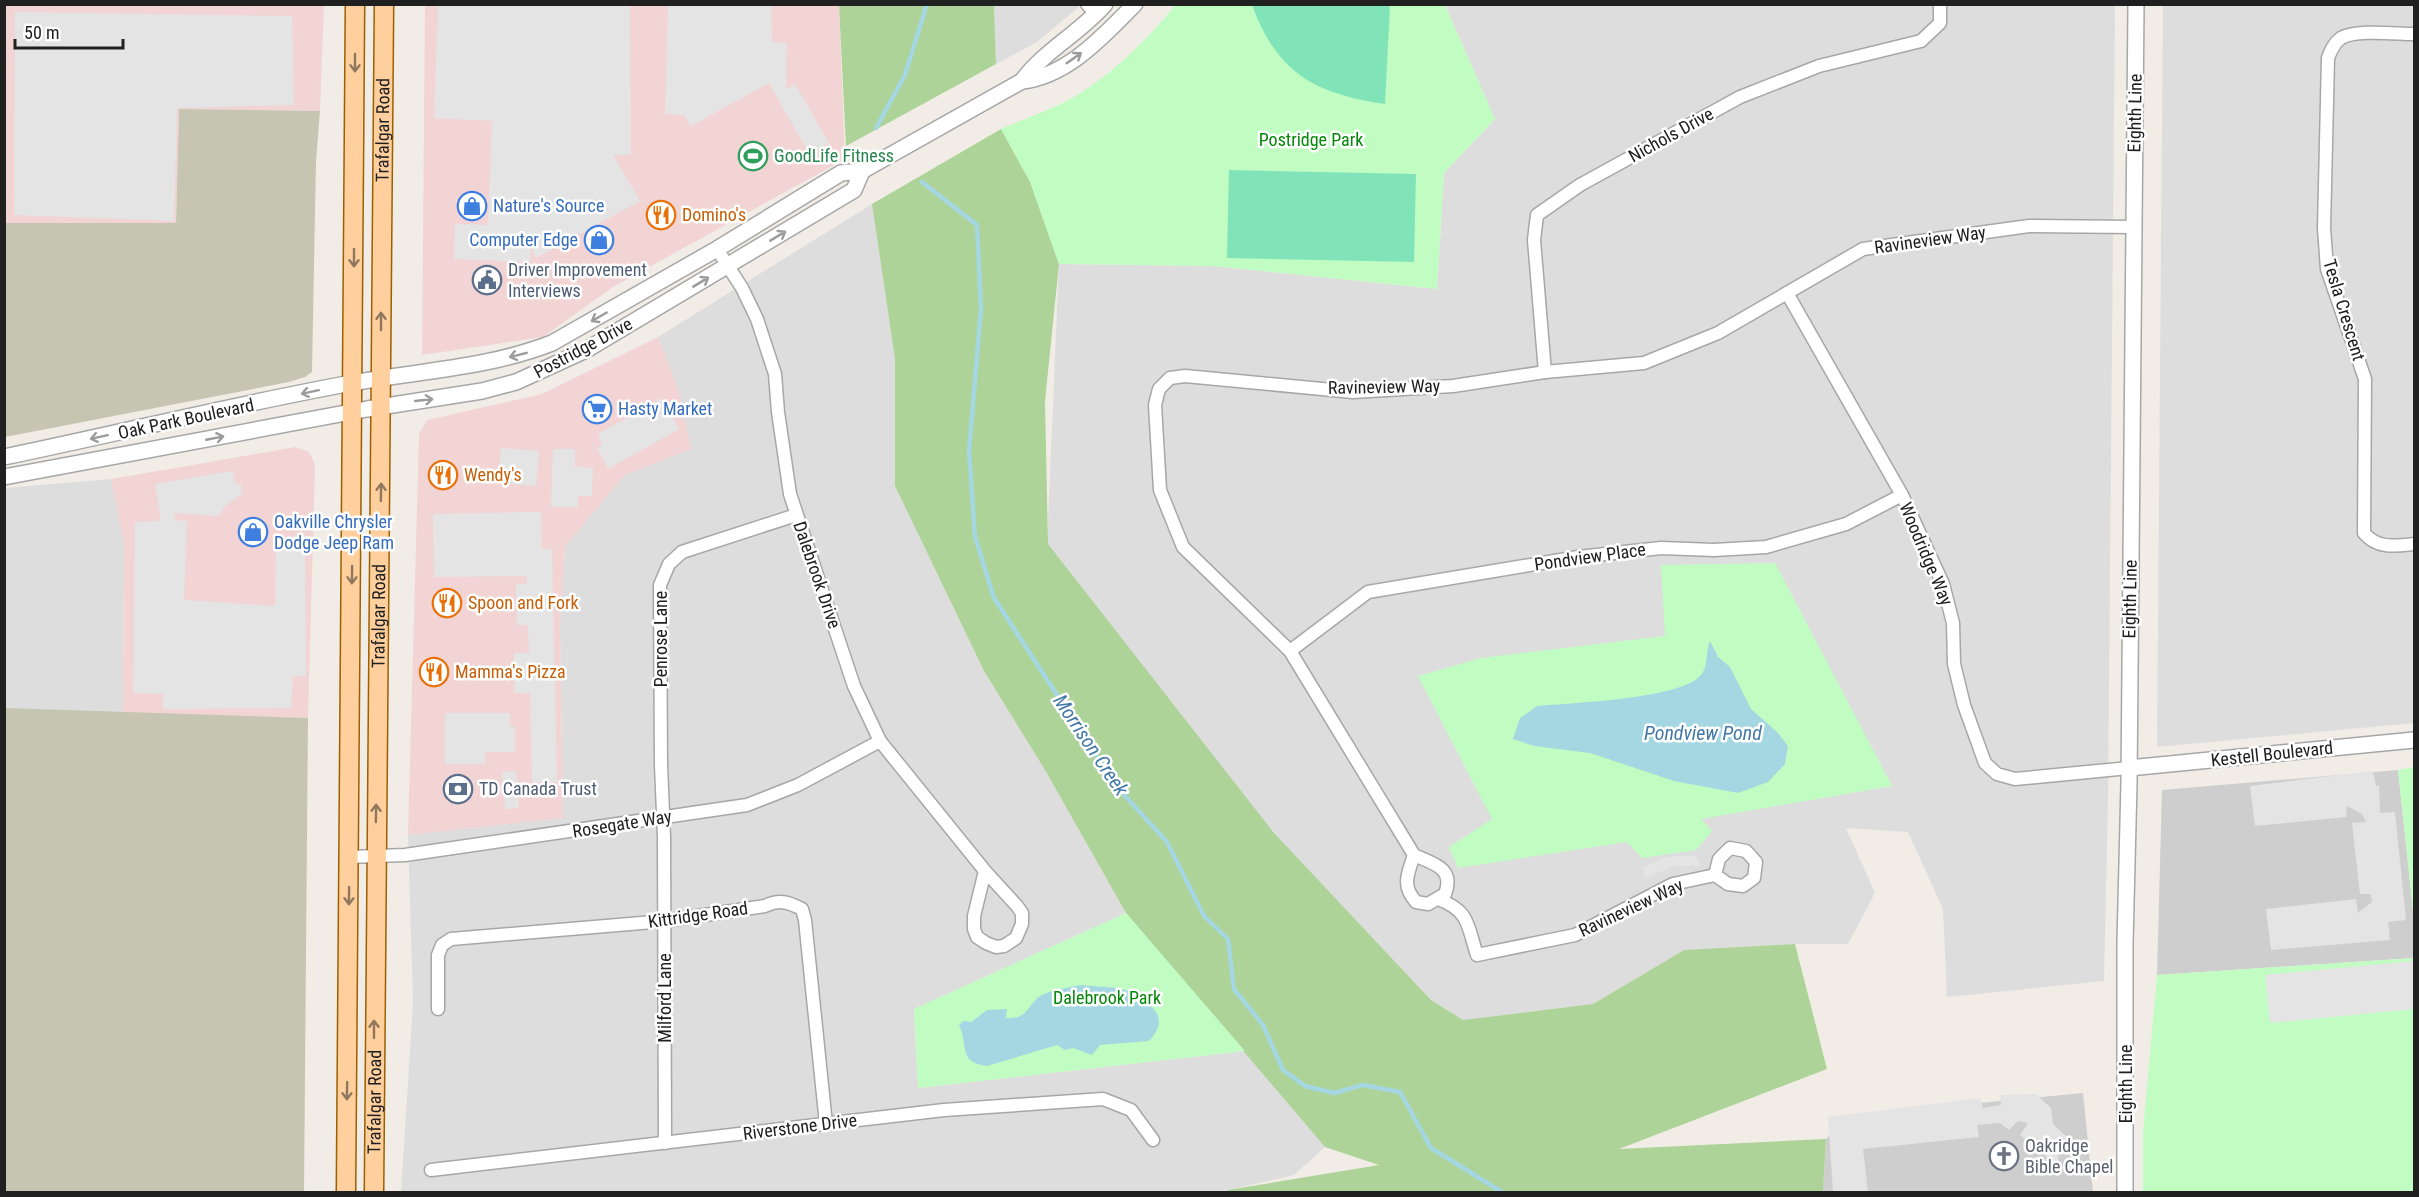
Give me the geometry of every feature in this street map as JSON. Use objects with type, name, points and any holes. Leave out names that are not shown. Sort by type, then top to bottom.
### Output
[{"type":"main road","name":"Trafalgar Road","points":[[355,4],[367,381],[375,856],[374,1192]]},
{"type":"main road","name":"Trafalgar Road","points":[[346,1192],[349,857],[384,4]]},
{"type":"street","name":"Postridge Drive","points":[[367,381],[456,368],[529,352],[562,338],[717,249],[841,173],[862,171],[1022,81],[1039,79],[1059,69],[1094,44],[1135,4]]},
{"type":"street","name":"Nichols Drive","points":[[1545,372],[1534,240],[1537,215],[1581,186],[1740,97],[1819,66],[1921,41],[1940,23],[1940,4]]},
{"type":"street","name":"Eighth Line","points":[[2125,1192],[2125,943],[2129,768],[2136,4]]},
{"type":"street","name":"Postridge Drive","points":[[1022,81],[1035,63],[1096,8]]},
{"type":"street","name":"Tesla Crescent","points":[[2415,34],[2354,34],[2342,38],[2333,45],[2328,58],[2324,228],[2327,269],[2365,379],[2364,533],[2372,542],[2381,545],[2415,544]]},
{"type":"street","name":"Postridge Drive","points":[[367,409],[482,391],[516,382],[546,370],[586,350],[854,190],[862,171]]},
{"type":"street","name":"Ravineview Way","points":[[1715,875],[1673,884],[1575,935],[1477,955],[1464,914],[1453,905],[1438,899],[1428,904],[1416,902],[1409,894],[1406,883],[1414,855],[1290,651],[1183,547],[1160,490],[1155,405],[1159,389],[1170,378],[1185,376],[1353,392],[1453,386],[1545,372],[1644,363],[1718,333],[1863,249],[2029,226],[2134,227]]},
{"type":"street","name":"Dalebrook Drive","points":[[717,249],[757,319],[775,374],[790,494],[854,686],[880,741],[1022,913],[1022,924],[1016,938],[1004,946],[996,947],[986,943],[977,937],[974,928],[974,916],[985,871]]},
{"type":"street","name":"Woodridge Way","points":[[1787,293],[1902,495],[1943,584],[1953,623],[1954,664],[1964,705],[1986,763],[1997,774],[2015,779],[2129,768]]},
{"type":"street","name":"Oak Park Boulevard","points":[[4,457],[367,381]]},
{"type":"street","name":"Oak Park Boulevard","points":[[4,477],[367,409]]},
{"type":"street","name":"Pondview Place","points":[[1290,651],[1368,592],[1578,557],[1649,549],[1714,550],[1766,547],[1846,524],[1902,495]]},
{"type":"street","name":"Penrose Lane","points":[[664,817],[661,765],[660,585],[669,564],[682,552],[796,515]]},
{"type":"street","name":"Kestell Boulevard","points":[[2129,768],[2415,740]]},
{"type":"street","name":"Rosegate Way","points":[[349,857],[429,852],[747,805],[798,785],[880,741]]},
{"type":"street","name":"Milford Lane","points":[[664,817],[665,1143]]},
{"type":"street","points":[[1414,855],[1439,866],[1447,875],[1449,884],[1445,894],[1438,899]]},
{"type":"street","name":"Kittridge Road","points":[[438,1009],[438,955],[442,945],[451,939],[665,921],[765,906],[775,901],[789,902],[802,909],[805,920],[826,1124]]},
{"type":"street","name":"Riverstone Drive","points":[[431,1170],[944,1110],[1103,1100],[1131,1110],[1153,1140]]},
{"type":"shaded area","points":[[5,5],[324,5],[320,111],[179,109],[176,223],[5,223]]},
{"type":"shaded area","points":[[425,5],[839,5],[845,159],[613,287],[543,337],[422,355]]},
{"type":"shaded area","points":[[438,5],[630,5],[631,155],[613,155],[640,201],[536,258],[531,246],[530,262],[454,259],[455,224],[488,225],[492,121],[434,118]]},
{"type":"shaded area","points":[[668,5],[771,5],[772,42],[787,43],[786,89],[795,84],[829,143],[810,155],[769,83],[691,126],[684,115],[665,114]]},
{"type":"shaded area","points":[[994,5],[1081,5],[1037,42],[996,64]]},
{"type":"shaded area","points":[[1445,5],[2115,5],[2108,800],[2104,981],[1947,997],[1943,909],[1908,832],[1846,828],[1875,893],[1848,944],[1795,944],[1684,950],[1593,1004],[1463,1020],[1431,1000],[1274,834],[1047,544],[1059,264],[1213,266],[1437,289],[1444,173],[1495,119]]},
{"type":"shaded area","points":[[2163,5],[2414,5],[2414,723],[2157,747]]},
{"type":"shaded area","points":[[15,12],[292,16],[294,105],[177,108],[174,221],[14,215]]},
{"type":"shaded area","points":[[179,109],[320,111],[316,161],[312,372],[289,382],[5,437],[5,223],[176,223]]},
{"type":"shaded area","points":[[872,204],[895,359],[895,486],[984,671],[1045,770],[1126,913],[914,1009],[918,1088],[1245,1051],[1325,1147],[1294,1175],[1228,1190],[1228,1192],[401,1192],[413,1004],[408,835],[563,818],[560,624],[565,546],[625,475],[691,449],[678,388],[658,337]]},
{"type":"shaded area","points":[[658,337],[678,388],[691,449],[625,475],[565,546],[560,624],[563,818],[408,835],[419,434],[427,420],[542,394]]},
{"type":"shaded area","points":[[662,398],[679,429],[608,469],[597,448],[603,444],[598,434]]},
{"type":"shaded area","points":[[296,447],[309,452],[315,464],[308,718],[123,714],[124,543],[111,479]]},
{"type":"shaded area","points":[[501,448],[539,451],[536,486],[498,483]]},
{"type":"shaded area","points":[[553,449],[575,449],[575,467],[593,468],[592,496],[578,496],[578,507],[551,507]]},
{"type":"shaded area","points":[[232,471],[236,484],[241,483],[242,494],[225,506],[219,516],[174,513],[175,521],[187,520],[184,600],[275,606],[276,540],[305,533],[306,676],[293,676],[291,708],[163,709],[163,694],[133,693],[135,522],[161,521],[155,484]]},
{"type":"shaded area","points":[[111,479],[124,543],[123,714],[5,709],[5,488]]},
{"type":"shaded area","points":[[541,512],[542,549],[552,549],[557,782],[532,782],[530,693],[514,693],[514,653],[529,653],[528,625],[517,625],[516,584],[527,584],[527,576],[434,577],[433,514]]},
{"type":"shaded area","points":[[5,708],[308,718],[304,1192],[5,1192]]},
{"type":"shaded area","points":[[445,713],[510,713],[510,726],[515,727],[515,752],[485,752],[485,764],[445,764]]},
{"type":"shaded area","points":[[2398,770],[2414,920],[2414,958],[2157,975],[2162,790]]},
{"type":"shaded area","points":[[516,771],[519,808],[505,809],[502,772]]},
{"type":"shaded area","points":[[2373,771],[2376,786],[2379,786],[2380,813],[2395,812],[2406,920],[2388,922],[2390,940],[2271,950],[2266,909],[2356,899],[2358,913],[2372,902],[2371,894],[2360,894],[2352,823],[2366,822],[2362,814],[2347,806],[2346,817],[2255,826],[2250,786]]},
{"type":"shaded area","points":[[1696,855],[1701,866],[1674,866],[1645,878],[1642,868],[1666,857]]},
{"type":"shaded area","points":[[2414,961],[2414,1009],[2270,1023],[2265,975]]},
{"type":"shaded area","points":[[2083,1093],[2093,1192],[1823,1192],[1826,1139],[1844,1116]]},
{"type":"shaded area","points":[[2036,1094],[2051,1108],[2053,1124],[2068,1138],[2058,1151],[2059,1167],[2020,1135],[2028,1123],[2018,1121],[2009,1130],[2000,1123],[1977,1125],[1979,1137],[1863,1149],[1868,1192],[1833,1192],[1828,1117],[1980,1098],[1983,1108],[2001,1105],[2000,1095]]},
{"type":"green space","name":"Postridge Park","points":[[1176,4],[1445,5],[1495,119],[1444,173],[1437,289],[1213,266],[1059,264],[1030,182],[1001,129],[1065,102],[1095,83],[1139,45]]},
{"type":"green space","points":[[839,5],[994,5],[996,64],[846,146]]},
{"type":"green space","points":[[1252,5],[1390,5],[1385,104],[1338,94],[1302,76],[1273,48]]},
{"type":"green space","points":[[1001,129],[1030,181],[1059,264],[1045,401],[1048,544],[1274,833],[1431,1000],[1463,1020],[1593,1004],[1684,950],[1795,944],[1827,1069],[1619,1149],[1826,1139],[1823,1192],[1228,1192],[1228,1190],[1379,1165],[1325,1147],[1126,913],[1045,770],[984,671],[895,486],[895,359],[872,204]]},
{"type":"green space","points":[[1229,170],[1416,174],[1414,262],[1227,258]]},
{"type":"green space","points":[[1775,563],[1892,786],[1701,819],[1712,831],[1696,850],[1642,858],[1627,842],[1458,868],[1449,847],[1492,819],[1418,676],[1481,658],[1665,636],[1661,565]]},
{"type":"green space","points":[[2414,767],[2414,920],[2398,770]]},
{"type":"green space","name":"Dalebrook Park","points":[[1126,913],[1245,1051],[918,1088],[914,1009]]},
{"type":"green space","points":[[2414,958],[2414,1192],[2143,1192],[2143,1132],[2157,975]]},
{"type":"water","name":"Pondview Pond","points":[[1710,641],[1718,657],[1730,667],[1751,709],[1777,732],[1788,746],[1785,764],[1768,782],[1738,793],[1674,781],[1590,753],[1534,746],[1513,739],[1520,718],[1537,706],[1648,695],[1688,684],[1703,672]]},
{"type":"water","points":[[1082,985],[1125,990],[1145,1001],[1158,1016],[1158,1027],[1155,1034],[1149,1041],[1100,1045],[1092,1055],[1073,1048],[1065,1050],[1057,1045],[987,1066],[971,1061],[968,1057],[959,1025],[963,1021],[971,1022],[987,1010],[1007,1009],[1006,1018],[1014,1018],[1024,1013],[1044,994]]},
{"type":"waterway","name":"Morrison Creek","points":[[876,128],[905,75],[927,4]]},
{"type":"waterway","name":"Morrison Creek","points":[[922,182],[977,225],[981,309],[969,451],[975,537],[994,598],[1117,787],[1167,842],[1204,916],[1228,939],[1234,989],[1263,1025],[1283,1070],[1305,1086],[1334,1093],[1363,1085],[1400,1092],[1431,1148],[1502,1192]]},
{"type":"place","name":"GoodLife Fitness","points":[[753,156]]},
{"type":"place","name":"Nature's Source","points":[[472,206]]},
{"type":"place","name":"Domino's","points":[[661,215]]},
{"type":"place","name":"Computer Edge","points":[[599,240]]},
{"type":"place","name":"Driver Improvement Interviews","points":[[487,280]]},
{"type":"place","name":"Hasty Market","points":[[597,409]]},
{"type":"place","name":"Wendy's","points":[[443,475]]},
{"type":"place","name":"Oakville Chrysler Dodge Jeep Ram","points":[[253,532]]},
{"type":"place","name":"Spoon and Fork","points":[[447,603]]},
{"type":"place","name":"Mamma's Pizza","points":[[434,672]]},
{"type":"place","name":"TD Canada Trust","points":[[458,789]]},
{"type":"place","name":"Oakridge Bible Chapel","points":[[2004,1156]]}]
